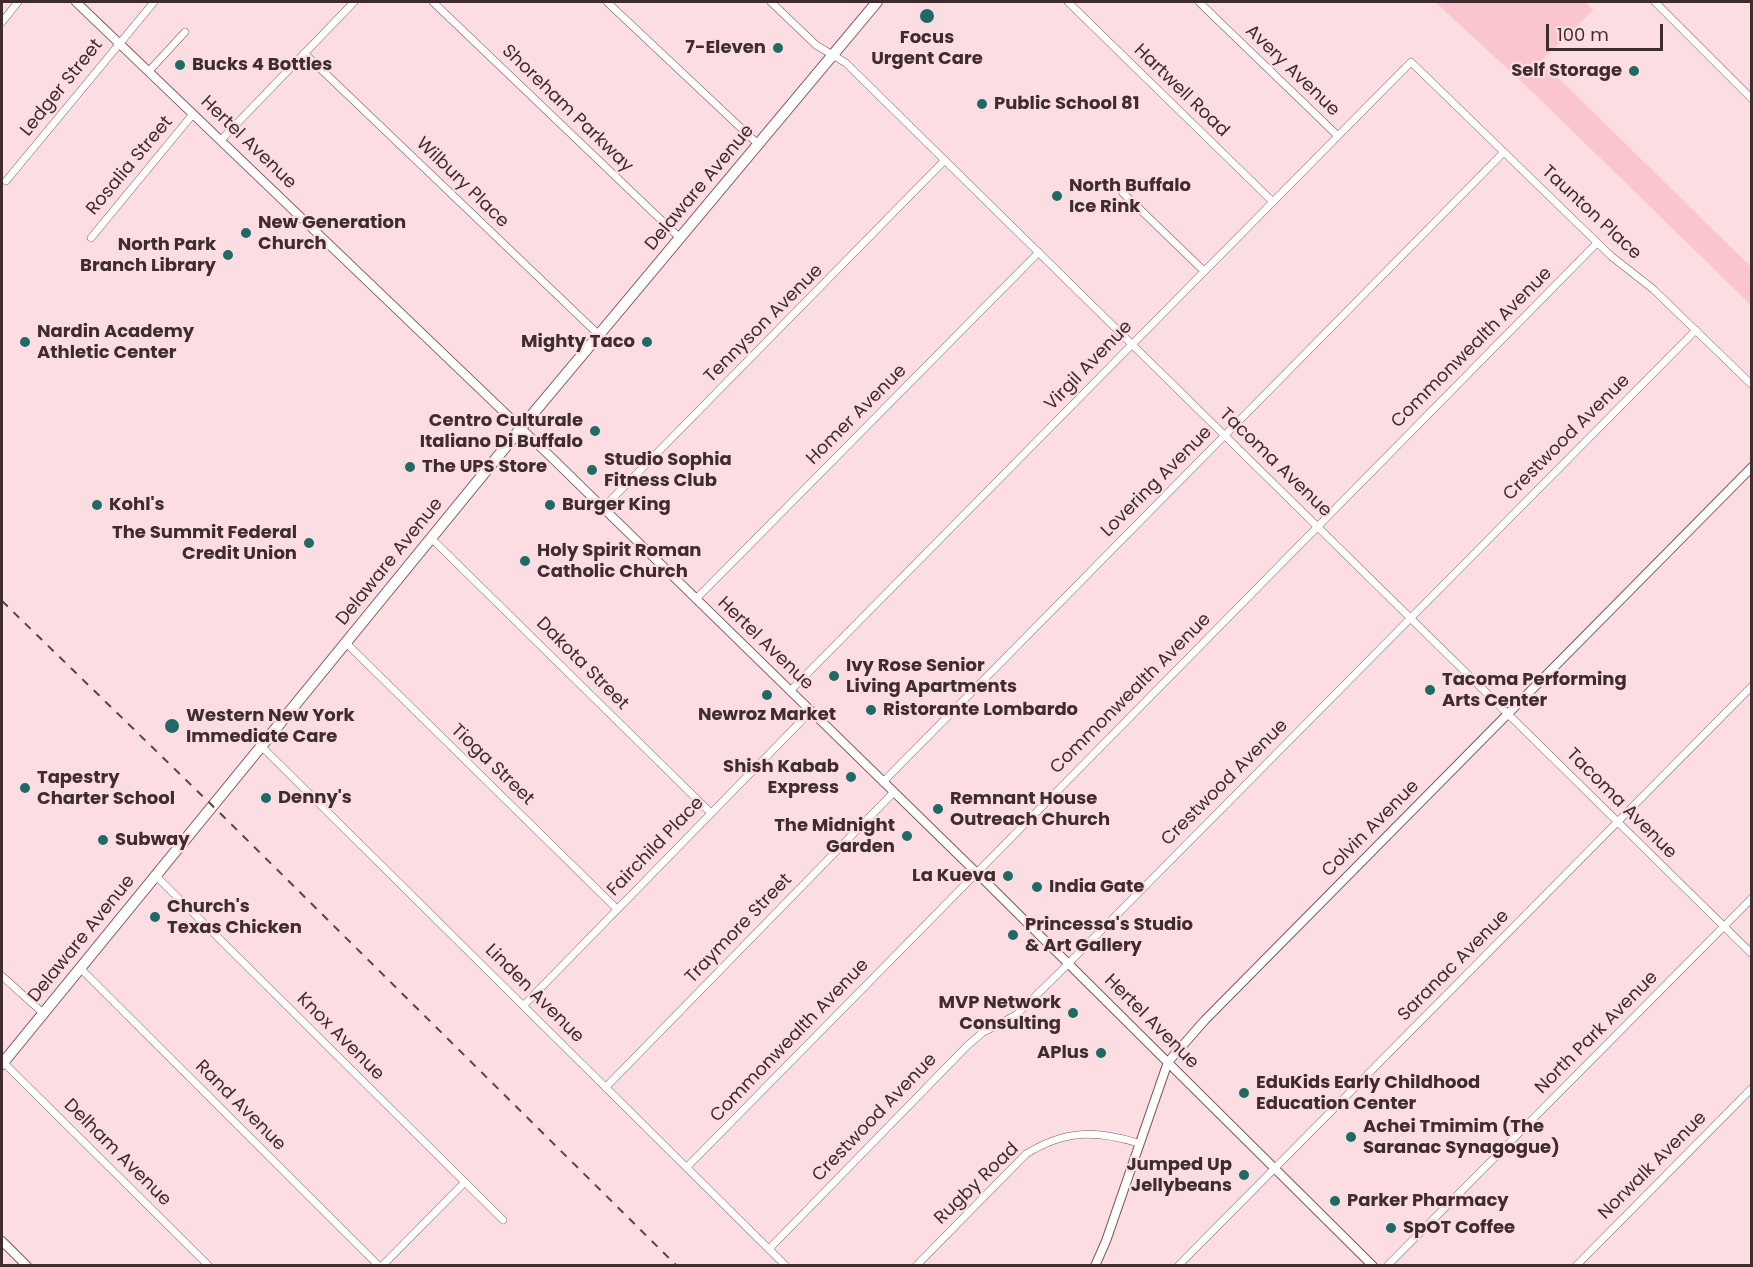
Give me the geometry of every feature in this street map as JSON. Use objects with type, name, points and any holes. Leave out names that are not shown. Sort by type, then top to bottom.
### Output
[{"type":"main road","name":"Delaware Avenue","points":[[2,1063],[520,428],[877,2]]},
{"type":"street","points":[[2,22],[18,2]]},
{"type":"street","name":"Hertel Avenue","points":[[76,2],[603,508],[1069,963],[1373,1266]]},
{"type":"street","name":"Ledger Street","points":[[6,181],[154,2]]},
{"type":"street","points":[[221,140],[354,2]]},
{"type":"street","name":"Shoreham Parkway","points":[[433,2],[680,238]]},
{"type":"street","points":[[607,2],[758,144]]},
{"type":"street","name":"Tacoma Avenue","points":[[771,2],[816,45],[846,63],[1752,954]]},
{"type":"street","name":"Hartwell Road","points":[[1068,2],[1273,202]]},
{"type":"street","name":"Avery Avenue","points":[[1199,2],[1338,136]]},
{"type":"street","points":[[1655,2],[1752,99]]},
{"type":"street","points":[[149,71],[185,32]]},
{"type":"street","name":"Wilbury Place","points":[[304,53],[599,335]]},
{"type":"street","name":"Virgil Avenue","points":[[790,691],[1411,62]]},
{"type":"street","name":"Taunton Place","points":[[1411,62],[1597,243],[1653,289],[1752,385]]},
{"type":"street","name":"Rosalia Street","points":[[91,238],[193,114]]},
{"type":"street","name":"Lovering Avenue","points":[[883,782],[1504,152]]},
{"type":"street","name":"Tennyson Avenue","points":[[603,508],[945,160]]},
{"type":"street","points":[[1123,193],[1204,271]]},
{"type":"street","name":"Commonwealth Avenue","points":[[687,1167],[1597,243]]},
{"type":"street","name":"Homer Avenue","points":[[696,599],[1039,252]]},
{"type":"street","name":"Crestwood Avenue","points":[[769,1249],[967,1046],[982,1033],[1016,1015],[1069,963],[1696,330]]},
{"type":"street","name":"Colvin Avenue","points":[[1095,1266],[1106,1241],[1167,1062],[1199,1026],[1752,467]]},
{"type":"street","name":"Dakota Street","points":[[430,538],[711,813]]},
{"type":"street","name":"Tioga Street","points":[[345,642],[617,909]]},
{"type":"street","name":"Saranac Avenue","points":[[1178,1266],[1752,686]]},
{"type":"street","name":"Fairchild Place","points":[[524,1005],[811,711]]},
{"type":"street","name":"Linden Avenue","points":[[261,746],[786,1266]]},
{"type":"street","name":"Traymore Street","points":[[606,1086],[894,792]]},
{"type":"street","name":"Knox Avenue","points":[[155,875],[503,1220]]},
{"type":"street","name":"North Park Avenue","points":[[1387,1266],[1752,898]]},
{"type":"street","name":"Rand Avenue","points":[[80,968],[380,1266]]},
{"type":"street","points":[[2,976],[43,1013]]},
{"type":"street","name":"Delham Avenue","points":[[2,1063],[209,1266]]},
{"type":"street","name":"Norwalk Avenue","points":[[1576,1266],[1752,1088]]},
{"type":"street","name":"Rugby Road","points":[[916,1266],[1026,1154],[1037,1147],[1061,1137],[1087,1133],[1138,1143]]},
{"type":"street","points":[[380,1266],[465,1182]]},
{"type":"street","points":[[2,1241],[27,1266]]},
{"type":"shaded area","points":[[1435,2],[1585,2],[1593,10],[1541,61],[1751,267],[1751,305],[1520,80]]},
{"type":"railway","points":[[2,601],[224,817],[677,1266]]},
{"type":"place","name":"Focus Urgent Care","points":[[927,16]]},
{"type":"place","name":"7-Eleven","points":[[778,48]]},
{"type":"place","name":"Bucks 4 Bottles","points":[[180,65]]},
{"type":"place","name":"Self Storage","points":[[1634,71]]},
{"type":"place","name":"Public School 81","points":[[982,104]]},
{"type":"place","name":"North Buffalo Ice Rink","points":[[1057,196]]},
{"type":"place","name":"New Generation Church","points":[[246,233]]},
{"type":"place","name":"North Park Branch Library","points":[[228,255]]},
{"type":"place","name":"Nardin Academy Athletic Center","points":[[25,342]]},
{"type":"place","name":"Mighty Taco","points":[[647,342]]},
{"type":"place","name":"Centro Culturale Italiano Di Buffalo","points":[[595,431]]},
{"type":"place","name":"The UPS Store","points":[[410,467]]},
{"type":"place","name":"Studio Sophia Fitness Club","points":[[592,470]]},
{"type":"place","name":"Kohl's","points":[[97,505]]},
{"type":"place","name":"Burger King","points":[[550,505]]},
{"type":"place","name":"The Summit Federal Credit Union","points":[[309,543]]},
{"type":"place","name":"Holy Spirit Roman Catholic Church","points":[[525,561]]},
{"type":"place","name":"Ivy Rose Senior Living Apartments","points":[[834,676]]},
{"type":"place","name":"Tacoma Performing Arts Center","points":[[1430,690]]},
{"type":"place","name":"Newroz Market","points":[[767,695]]},
{"type":"place","name":"Ristorante Lombardo","points":[[871,710]]},
{"type":"place","name":"Western New York Immediate Care","points":[[172,726]]},
{"type":"place","name":"Shish Kabab Express","points":[[851,777]]},
{"type":"place","name":"Tapestry Charter School","points":[[25,788]]},
{"type":"place","name":"Denny's","points":[[266,798]]},
{"type":"place","name":"Remnant House Outreach Church","points":[[938,809]]},
{"type":"place","name":"The Midnight Garden","points":[[907,836]]},
{"type":"place","name":"Subway","points":[[103,840]]},
{"type":"place","name":"La Kueva","points":[[1008,876]]},
{"type":"place","name":"India Gate","points":[[1037,887]]},
{"type":"place","name":"Church's Texas Chicken","points":[[155,917]]},
{"type":"place","name":"Princessa's Studio & Art Gallery","points":[[1013,935]]},
{"type":"place","name":"MVP Network Consulting","points":[[1073,1013]]},
{"type":"place","name":"APlus","points":[[1101,1053]]},
{"type":"place","name":"EduKids Early Childhood Education Center","points":[[1244,1093]]},
{"type":"place","name":"Achei Tmimim (The Saranac Synagogue)","points":[[1351,1137]]},
{"type":"place","name":"Jumped Up Jellybeans","points":[[1244,1175]]},
{"type":"place","name":"Parker Pharmacy","points":[[1335,1201]]},
{"type":"place","name":"SpOT Coffee","points":[[1391,1228]]}]
